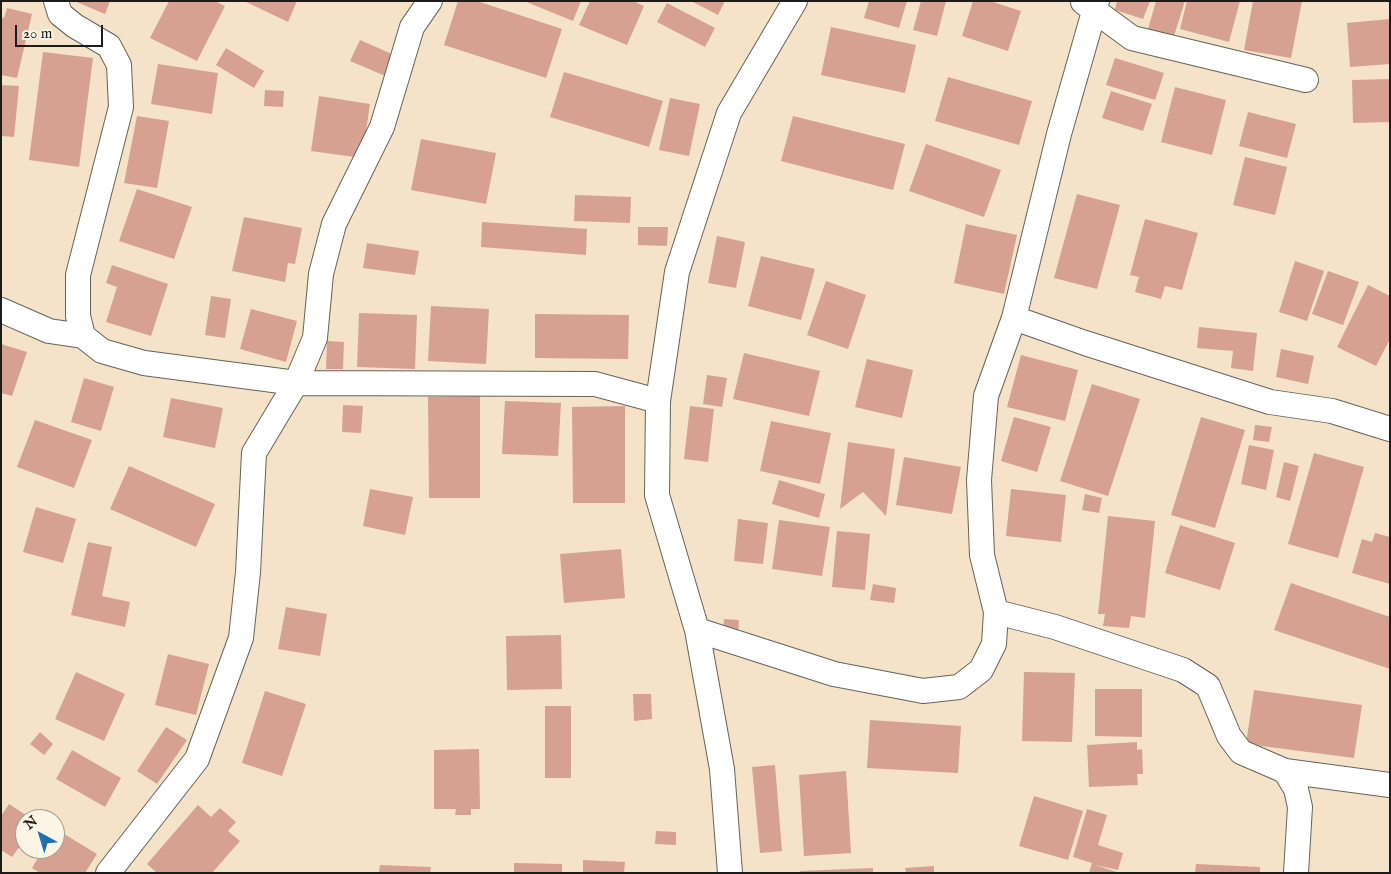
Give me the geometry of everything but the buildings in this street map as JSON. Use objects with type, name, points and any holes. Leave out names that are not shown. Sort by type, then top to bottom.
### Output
[{"type":"street","points":[[56,1],[60,14],[75,26],[109,46],[119,65],[121,107],[78,275],[78,316],[83,336]]},
{"type":"street","points":[[108,873],[197,759],[241,638],[248,572],[254,453],[296,383],[315,338],[322,274],[334,224],[382,127],[412,27],[430,1]]},
{"type":"street","points":[[730,873],[722,769],[697,630],[657,495],[658,401],[677,272],[729,114],[795,1]]},
{"type":"street","points":[[697,630],[834,674],[923,691],[959,686],[981,670],[994,644],[996,612],[982,556],[979,480],[986,396],[1014,318],[1091,4],[1132,38],[1306,80]]},
{"type":"street","points":[[1,310],[49,331],[83,336],[102,351],[144,363],[296,383],[595,384],[658,401]]},
{"type":"street","points":[[1014,318],[1085,343],[1270,402],[1332,412],[1390,429]]},
{"type":"street","points":[[996,612],[1055,627],[1183,670],[1208,686],[1229,736],[1242,752],[1285,771],[1390,785]]},
{"type":"street","points":[[1285,771],[1296,789],[1300,806],[1296,873]]}]
